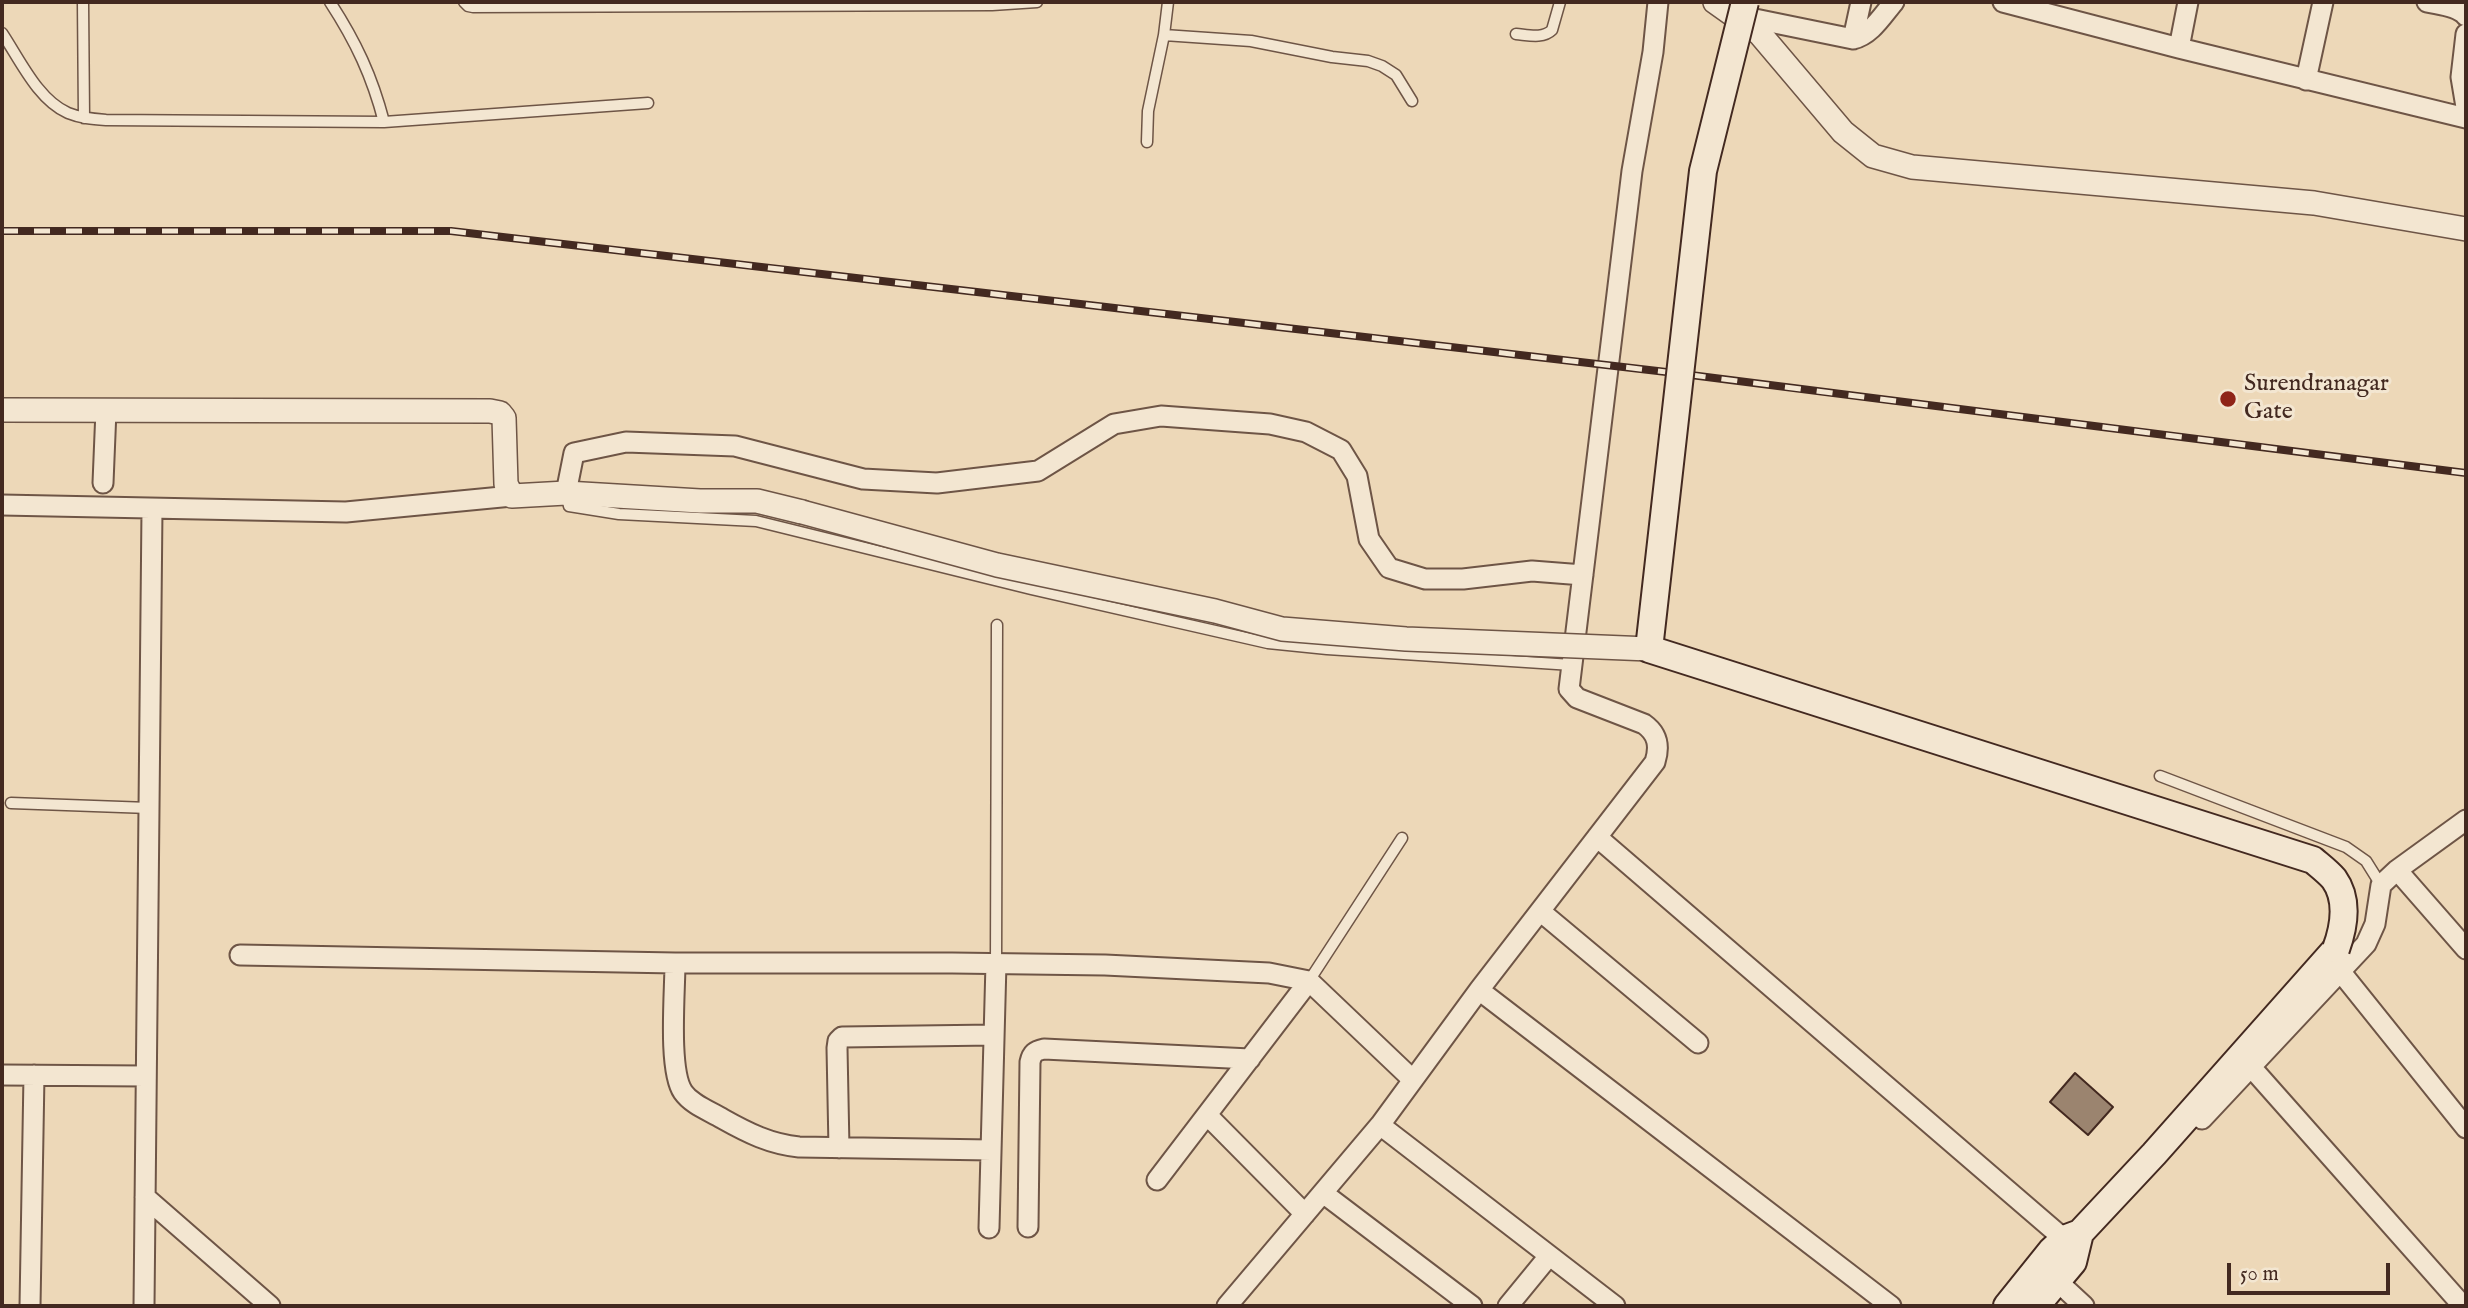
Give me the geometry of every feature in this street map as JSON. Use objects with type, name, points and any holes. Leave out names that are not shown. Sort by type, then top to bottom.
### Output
[{"type":"main road","points":[[1753,13],[1703,171],[1649,649],[2313,860],[2334,880],[2343,902],[2343,930],[2338,960],[2074,1240],[2052,1250],[2007,1306]]},
{"type":"main road","points":[[2036,1306],[2073,1262],[2074,1240]]},
{"type":"street","points":[[1230,1305],[1380,1125],[1479,990],[1655,762],[1659,751],[1652,729],[1572,694],[1569,690],[1632,171],[1653,52],[1658,2]]},
{"type":"street","points":[[1715,2],[1853,39],[1870,31],[1894,2]]},
{"type":"street","points":[[1853,39],[1861,2]]},
{"type":"street","points":[[2003,2],[2466,118]]},
{"type":"street","points":[[2179,48],[2188,2]]},
{"type":"street","points":[[2306,80],[2323,2]]},
{"type":"street","points":[[2427,2],[2456,9],[2464,12],[2466,16]]},
{"type":"street","points":[[1753,13],[1760,34],[1843,132],[1874,156],[1912,167],[2314,203],[2466,229]]},
{"type":"street","points":[[2466,34],[2461,77],[2466,107]]},
{"type":"street","points":[[2,410],[500,413],[505,418],[506,484],[512,496]]},
{"type":"street","points":[[103,484],[106,410]]},
{"type":"street","points":[[566,493],[574,453],[626,442],[735,446],[863,480],[937,483],[1038,471],[1114,424],[1161,416],[1270,424],[1307,432],[1341,450],[1357,476],[1369,538],[1389,568],[1425,579],[1463,579],[1531,571],[1583,575]]},
{"type":"street","points":[[2,505],[346,512],[566,493],[700,501],[757,501],[997,565],[1215,611],[1282,629],[1406,639],[1649,649]]},
{"type":"street","points":[[144,1306],[152,509]]},
{"type":"street","points":[[1597,837],[2074,1240],[2251,1067],[2338,960],[2366,944],[2375,925],[2381,885],[2397,870],[2466,820]]},
{"type":"street","points":[[2397,870],[2466,949]]},
{"type":"street","points":[[1540,911],[1698,1043]]},
{"type":"street","points":[[240,955],[675,963],[996,963],[1269,973],[1309,981],[1413,1080]]},
{"type":"street","points":[[2338,960],[2466,1128]]},
{"type":"street","points":[[675,963],[675,1067],[682,1091],[691,1100],[748,1133],[778,1144],[839,1148],[992,1150]]},
{"type":"street","points":[[989,1228],[996,963]]},
{"type":"street","points":[[1157,1181],[1309,981]]},
{"type":"street","points":[[1479,990],[1891,1306]]},
{"type":"street","points":[[839,1148],[837,1048],[842,1037],[994,1035]]},
{"type":"street","points":[[1028,1227],[1030,1062],[1031,1055],[1036,1051],[1044,1049],[1250,1059]]},
{"type":"street","points":[[2251,1067],[2463,1306]]},
{"type":"street","points":[[2,1075],[146,1076]]},
{"type":"street","points":[[30,1306],[34,1075]]},
{"type":"street","points":[[1207,1115],[1305,1214]]},
{"type":"street","points":[[1380,1125],[1613,1306]]},
{"type":"street","points":[[1323,1193],[1472,1306]]},
{"type":"street","points":[[145,1197],[270,1306]]},
{"type":"street","points":[[1508,1306],[1549,1256]]},
{"type":"street","points":[[2057,1281],[2084,1306]]},
{"type":"lane","points":[[83,2],[84,118]]},
{"type":"lane","points":[[330,2],[364,59],[374,82],[384,122]]},
{"type":"lane","points":[[464,2],[473,7],[992,5],[1037,2]]},
{"type":"lane","points":[[1146,142],[1151,89],[1164,35],[1168,2]]},
{"type":"lane","points":[[1517,34],[1549,33],[1560,2]]},
{"type":"lane","points":[[2,33],[43,95],[55,106],[84,118],[120,121],[384,122],[648,103]]},
{"type":"lane","points":[[1164,35],[1262,43],[1368,61],[1396,75],[1412,101]]},
{"type":"lane","points":[[566,493],[569,506],[619,514],[756,522],[1268,643],[1572,665]]},
{"type":"lane","points":[[996,963],[998,625]]},
{"type":"lane","points":[[2160,776],[2346,847],[2366,861],[2381,885]]},
{"type":"lane","points":[[11,803],[149,808]]},
{"type":"lane","points":[[1309,981],[1402,838]]},
{"type":"building","points":[[2075,1073],[2113,1107],[2088,1135],[2050,1102]]},
{"type":"railway","points":[[2,231],[451,231],[1675,373],[2466,473]]},
{"type":"place","name":"Surendranagar Gate","points":[[2228,399]]}]
